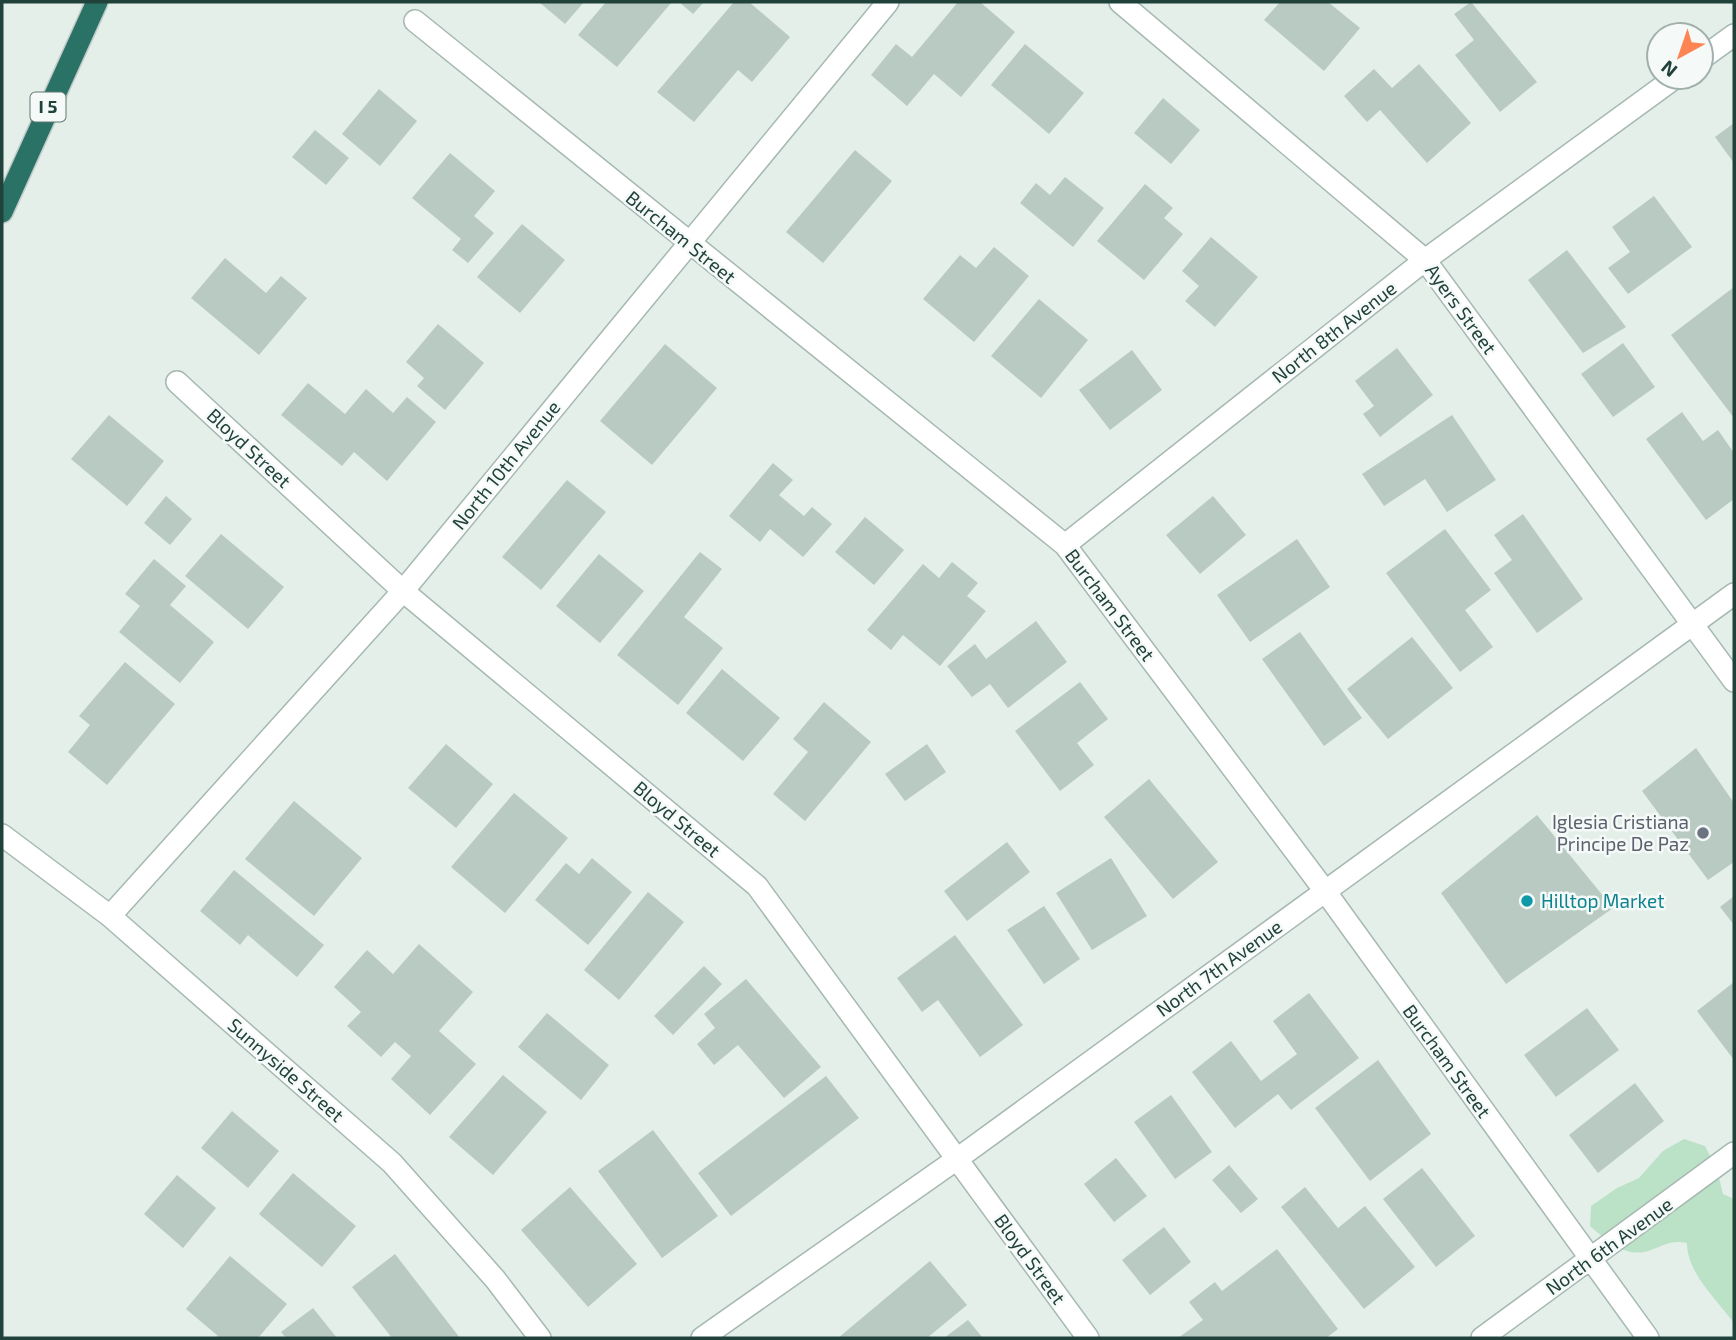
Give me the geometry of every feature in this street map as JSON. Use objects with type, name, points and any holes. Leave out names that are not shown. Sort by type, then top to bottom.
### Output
[{"type":"highway","name":"I 5","points":[[2,212],[97,2]]},
{"type":"street","name":"North 10th Avenue","points":[[110,916],[403,591],[888,2]]},
{"type":"street","name":"Ayers Street","points":[[1120,2],[1425,260],[1734,681]]},
{"type":"street","name":"Burcham Street","points":[[415,21],[1065,545],[1325,891],[1648,1338]]},
{"type":"street","points":[[1715,49],[1734,35]]},
{"type":"street","name":"North 8th Avenue","points":[[1065,545],[1425,260],[1657,91]]},
{"type":"street","name":"Bloyd Street","points":[[177,382],[403,591],[757,886],[1088,1338]]},
{"type":"street","name":"North 7th Avenue","points":[[702,1338],[957,1158],[1734,594]]},
{"type":"street","name":"Sunnyside Street","points":[[2,835],[110,916],[392,1163],[495,1279],[540,1338]]},
{"type":"street","name":"North 6th Avenue","points":[[1482,1338],[1734,1153]]},
{"type":"green space","points":[[1684,1139],[1705,1146],[1717,1170],[1723,1194],[1734,1199],[1734,1323],[1697,1275],[1688,1254],[1687,1243],[1670,1243],[1636,1253],[1615,1245],[1590,1226],[1591,1206],[1617,1188],[1639,1178],[1663,1151]]},
{"type":"building","points":[[539,2],[584,2],[565,24]]},
{"type":"building","points":[[606,2],[671,3],[617,67],[578,35]]},
{"type":"building","points":[[679,2],[704,2],[693,14]]},
{"type":"building","points":[[734,2],[749,2],[790,37],[752,82],[738,70],[694,122],[657,92]]},
{"type":"building","points":[[958,2],[980,2],[1015,32],[961,97],[934,74],[907,106],[871,75],[896,44],[912,57]]},
{"type":"building","points":[[1280,2],[1328,2],[1360,28],[1324,71],[1264,20]]},
{"type":"building","points":[[1471,2],[1537,82],[1500,112],[1455,55],[1474,40],[1454,14]]},
{"type":"building","points":[[1025,44],[1084,93],[1049,134],[991,85]]},
{"type":"building","points":[[1419,64],[1471,123],[1427,163],[1380,110],[1367,122],[1344,96],[1374,69],[1392,88]]},
{"type":"building","points":[[379,89],[417,121],[380,166],[342,134]]},
{"type":"building","points":[[1163,98],[1200,130],[1171,164],[1134,133]]},
{"type":"building","points":[[1734,123],[1734,163],[1715,137]]},
{"type":"building","points":[[315,130],[349,158],[326,185],[292,157]]},
{"type":"building","points":[[855,150],[892,181],[823,263],[786,232]]},
{"type":"building","points":[[450,153],[495,191],[474,216],[494,233],[468,263],[452,250],[461,239],[412,198]]},
{"type":"building","points":[[1065,177],[1104,208],[1073,247],[1020,203],[1036,183],[1050,195]]},
{"type":"building","points":[[1145,184],[1173,208],[1164,218],[1183,234],[1144,280],[1097,241]]},
{"type":"building","points":[[1654,196],[1692,247],[1628,294],[1608,268],[1630,252],[1612,227]]},
{"type":"building","points":[[522,224],[565,260],[520,313],[477,277]]},
{"type":"building","points":[[1211,237],[1258,277],[1215,327],[1185,301],[1199,286],[1182,271]]},
{"type":"building","points":[[994,247],[1029,276],[974,342],[923,299],[960,255],[976,268]]},
{"type":"building","points":[[1567,250],[1626,327],[1583,353],[1528,280]]},
{"type":"building","points":[[225,258],[266,293],[281,276],[307,298],[259,355],[191,298]]},
{"type":"building","points":[[1734,287],[1734,418],[1671,335]]},
{"type":"building","points":[[1039,299],[1088,340],[1041,398],[991,356]]},
{"type":"building","points":[[438,324],[484,363],[445,410],[417,386],[424,378],[406,362]]},
{"type":"building","points":[[1623,343],[1655,387],[1613,417],[1581,374]]},
{"type":"building","points":[[665,344],[717,388],[652,465],[600,421]]},
{"type":"building","points":[[1397,348],[1433,395],[1380,437],[1363,414],[1374,406],[1355,381]]},
{"type":"building","points":[[1132,350],[1162,390],[1110,430],[1079,390]]},
{"type":"building","points":[[308,383],[345,414],[366,389],[393,413],[407,397],[436,422],[387,481],[354,452],[342,466],[281,415]]},
{"type":"building","points":[[1682,412],[1703,441],[1718,430],[1734,453],[1734,499],[1706,520],[1646,439]]},
{"type":"building","points":[[109,415],[164,461],[127,506],[71,459]]},
{"type":"building","points":[[1452,415],[1496,480],[1447,512],[1425,479],[1384,506],[1362,474]]},
{"type":"building","points":[[773,463],[793,480],[779,495],[804,516],[812,507],[832,524],[803,557],[770,529],[760,542],[729,516]]},
{"type":"building","points":[[567,480],[606,512],[541,590],[502,557]]},
{"type":"building","points":[[166,496],[192,519],[170,545],[144,523]]},
{"type":"building","points":[[1213,496],[1246,535],[1200,574],[1166,535]]},
{"type":"building","points":[[1523,514],[1583,599],[1537,633],[1494,573],[1512,560],[1494,535]]},
{"type":"building","points":[[865,517],[904,550],[874,585],[835,552]]},
{"type":"building","points":[[1445,529],[1491,590],[1465,610],[1493,647],[1460,672],[1386,573]]},
{"type":"building","points":[[221,534],[284,587],[248,629],[185,576]]},
{"type":"building","points":[[1297,539],[1330,587],[1250,642],[1217,595]]},
{"type":"building","points":[[700,552],[722,569],[684,617],[723,648],[678,705],[617,655]]},
{"type":"building","points":[[599,554],[644,591],[600,643],[556,606]]},
{"type":"building","points":[[154,559],[186,586],[170,605],[214,642],[180,683],[119,632],[140,606],[125,594]]},
{"type":"building","points":[[952,562],[978,583],[967,596],[986,611],[940,666],[903,635],[891,650],[867,630],[923,564],[939,578]]},
{"type":"building","points":[[1036,621],[1067,662],[1008,708],[990,684],[972,697],[947,666],[975,644],[986,659]]},
{"type":"building","points":[[1300,632],[1362,718],[1324,746],[1262,659]]},
{"type":"building","points":[[1412,637],[1453,688],[1388,739],[1347,689]]},
{"type":"building","points":[[125,662],[175,704],[107,785],[68,752],[90,725],[79,716]]},
{"type":"building","points":[[722,669],[780,718],[743,761],[686,713]]},
{"type":"building","points":[[1080,682],[1108,719],[1077,743],[1094,765],[1060,791],[1015,731]]},
{"type":"building","points":[[824,702],[871,742],[805,821],[773,794],[808,752],[793,739]]},
{"type":"building","points":[[446,744],[493,784],[456,828],[408,788]]},
{"type":"building","points":[[927,744],[946,772],[905,801],[885,774]]},
{"type":"building","name":"Iglesia Cristiana Principe De Paz","points":[[1696,748],[1734,803],[1734,862],[1708,880],[1642,791]]},
{"type":"building","points":[[1149,779],[1218,862],[1173,899],[1104,817]]},
{"type":"building","points":[[514,793],[568,838],[505,913],[451,867]]},
{"type":"building","points":[[294,801],[362,858],[314,916],[245,859]]},
{"type":"building","name":"Hilltop Market","points":[[1537,815],[1613,908],[1506,984],[1441,893]]},
{"type":"building","points":[[1007,842],[1030,872],[967,921],[944,891]]},
{"type":"building","points":[[592,858],[632,892],[588,945],[535,900],[566,863],[579,874]]},
{"type":"building","points":[[1111,858],[1147,916],[1092,950],[1056,893]]},
{"type":"building","points":[[234,870],[324,945],[297,977],[248,935],[240,945],[200,911]]},
{"type":"building","points":[[648,892],[684,922],[619,1000],[584,970]]},
{"type":"building","points":[[1734,896],[1734,925],[1720,907]]},
{"type":"building","points":[[1044,906],[1080,959],[1044,984],[1007,930]]},
{"type":"building","points":[[955,935],[1023,1025],[980,1057],[938,1000],[922,1012],[897,978]]},
{"type":"building","points":[[419,944],[473,992],[439,1031],[476,1064],[430,1115],[391,1079],[411,1056],[395,1042],[381,1057],[347,1026],[361,1012],[334,987],[367,950],[393,974]]},
{"type":"building","points":[[704,966],[722,984],[673,1035],[654,1016]]},
{"type":"building","points":[[746,979],[821,1067],[784,1098],[738,1045],[714,1065],[697,1044],[715,1028],[704,1014]]},
{"type":"building","points":[[1734,982],[1734,1060],[1697,1011]]},
{"type":"building","points":[[1309,993],[1359,1058],[1291,1110],[1278,1094],[1235,1128],[1192,1072],[1231,1041],[1261,1081],[1297,1054],[1273,1021]]},
{"type":"building","points":[[1587,1008],[1619,1050],[1556,1097],[1524,1055]]},
{"type":"building","points":[[547,1013],[609,1065],[581,1100],[518,1047]]},
{"type":"building","points":[[1378,1060],[1431,1134],[1370,1181],[1315,1108]]},
{"type":"building","points":[[503,1075],[547,1112],[493,1175],[449,1137]]},
{"type":"building","points":[[826,1076],[859,1118],[731,1216],[698,1173]]},
{"type":"building","points":[[1635,1083],[1664,1121],[1598,1173],[1569,1135]]},
{"type":"building","points":[[1171,1095],[1212,1152],[1175,1179],[1134,1122]]},
{"type":"building","points":[[232,1111],[279,1151],[248,1188],[201,1148]]},
{"type":"building","points":[[653,1130],[718,1216],[662,1258],[598,1171]]},
{"type":"building","points":[[1116,1158],[1147,1196],[1114,1222],[1084,1184]]},
{"type":"building","points":[[1229,1165],[1258,1199],[1241,1213],[1212,1180]]},
{"type":"building","points":[[1422,1168],[1475,1236],[1436,1267],[1383,1199]]},
{"type":"building","points":[[293,1173],[356,1226],[322,1267],[259,1214]]},
{"type":"building","points":[[177,1175],[216,1208],[183,1248],[144,1214]]},
{"type":"building","points":[[570,1187],[637,1264],[588,1307],[521,1230]]},
{"type":"building","points":[[1305,1187],[1338,1228],[1365,1206],[1415,1267],[1364,1309],[1281,1207]]},
{"type":"building","points":[[1164,1227],[1191,1262],[1150,1295],[1122,1260]]},
{"type":"building","points":[[1277,1249],[1338,1329],[1326,1338],[1178,1338],[1203,1320],[1189,1302],[1215,1282],[1222,1291]]},
{"type":"building","points":[[395,1254],[460,1338],[392,1338],[352,1287]]},
{"type":"building","points":[[230,1256],[287,1304],[258,1338],[215,1338],[218,1336],[186,1309]]},
{"type":"building","points":[[930,1261],[967,1305],[927,1338],[838,1338]]},
{"type":"building","points":[[313,1308],[337,1338],[286,1338],[281,1332]]},
{"type":"building","points":[[968,1320],[983,1338],[944,1338]]},
{"type":"place","name":"Iglesia Cristiana Principe De Paz","points":[[1703,833]]},
{"type":"place","name":"Hilltop Market","points":[[1527,901]]}]
